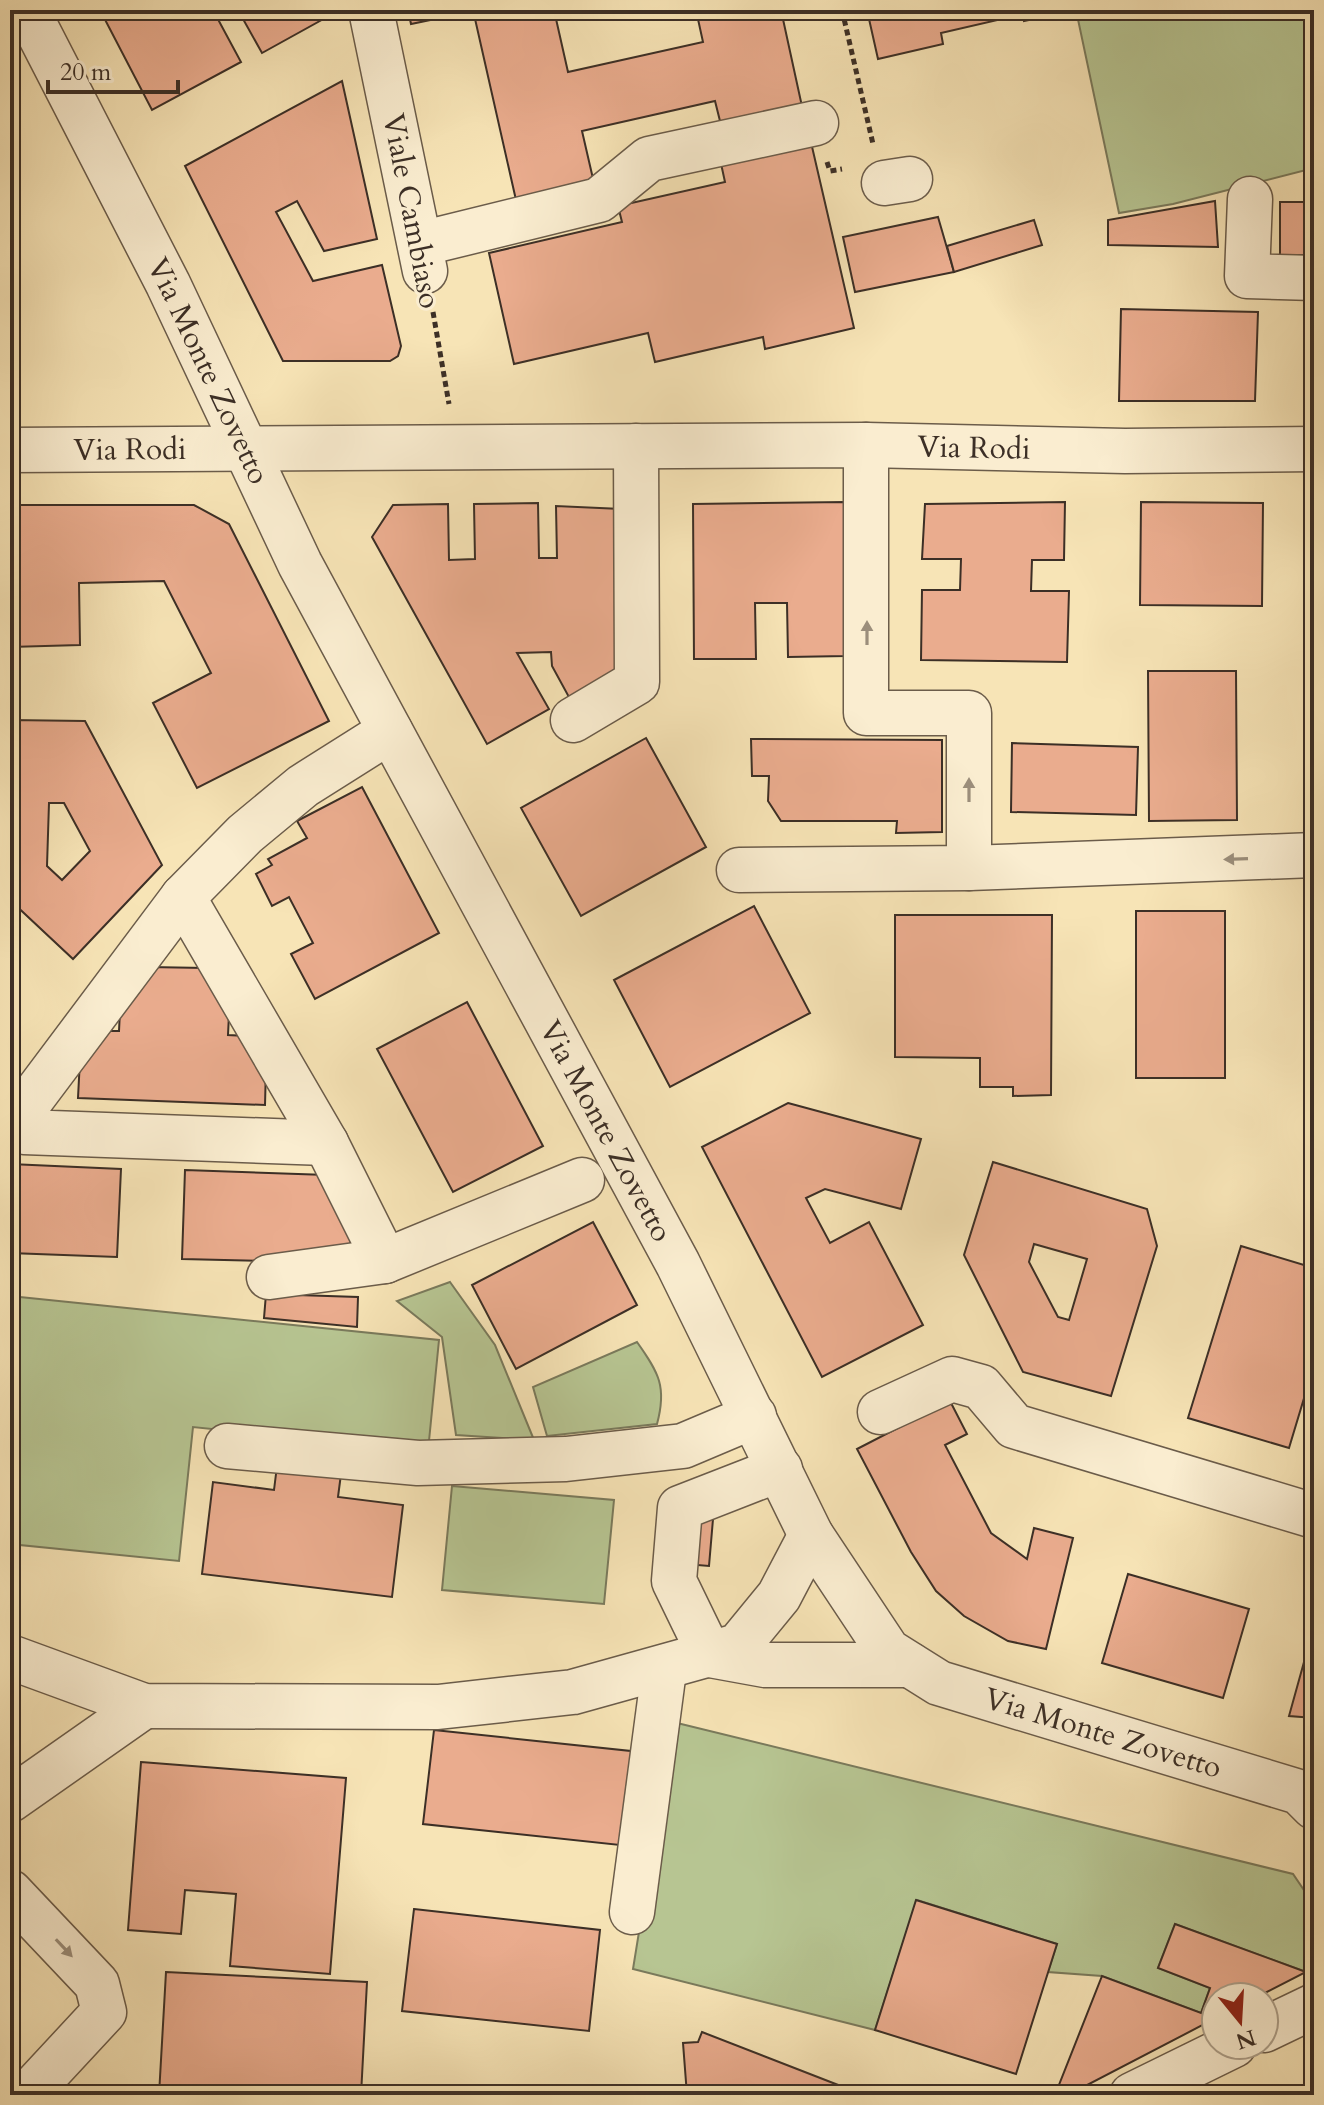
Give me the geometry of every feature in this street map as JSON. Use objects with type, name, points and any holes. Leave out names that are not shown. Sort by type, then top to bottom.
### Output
[{"type":"street","name":"Via Monte Zovetto","points":[[27,10],[168,284],[300,564],[678,1264],[811,1535],[888,1651],[939,1683],[1309,1796]]},
{"type":"street","name":"Viale Cambiaso","points":[[371,10],[423,259]]},
{"type":"street","points":[[423,259],[599,200],[649,159],[816,123]]},
{"type":"street","points":[[1250,199],[1247,276],[1314,278]]},
{"type":"street","name":"Via Rodi","points":[[10,450],[866,445],[1125,451],[1314,449]]},
{"type":"street","points":[[866,445],[866,713],[969,713],[969,868]]},
{"type":"street","points":[[573,720],[637,682],[636,446]]},
{"type":"street","points":[[326,1143],[24,1132],[27,1105],[183,897],[245,834],[303,786],[390,731]]},
{"type":"street","points":[[739,870],[969,868],[1314,855]]},
{"type":"street","points":[[183,897],[326,1143],[385,1261]]},
{"type":"street","name":"Via Monte Zovetto","points":[[269,1277],[385,1261],[582,1180]]},
{"type":"street","points":[[880,1412],[952,1379],[981,1387],[1014,1426],[1314,1516]]},
{"type":"street","points":[[227,1446],[418,1463],[566,1459],[683,1446],[754,1416]]},
{"type":"street","points":[[710,1655],[674,1581],[680,1508],[780,1469]]},
{"type":"street","points":[[10,1657],[144,1706],[438,1707],[573,1692],[664,1670],[738,1646],[779,1596],[811,1535]]},
{"type":"street","points":[[710,1655],[780,1666],[910,1665]]},
{"type":"street","points":[[632,1912],[664,1670]]},
{"type":"street","points":[[10,1800],[144,1706]]},
{"type":"street","points":[[10,1892],[97,1984],[104,2012],[27,2095]]},
{"type":"street","points":[[1280,2022],[1314,2006]]},
{"type":"street","points":[[1132,2095],[1201,2061]]},
{"type":"path","points":[[842,10],[897,181]]},
{"type":"path","name":"Viale Cambiaso","points":[[423,259],[450,413]]},
{"type":"green space","points":[[1076,10],[1314,10],[1314,168],[1173,204],[1119,213]]},
{"type":"green space","points":[[450,1282],[495,1345],[534,1440],[456,1435],[442,1337],[397,1301]]},
{"type":"green space","points":[[10,1296],[439,1340],[428,1451],[193,1427],[179,1561],[10,1544]]},
{"type":"green space","points":[[637,1342],[659,1381],[661,1400],[657,1424],[547,1436],[533,1387]]},
{"type":"green space","points":[[452,1486],[614,1500],[604,1604],[442,1590]]},
{"type":"green space","points":[[673,1722],[1293,1874],[1314,1905],[1314,1959],[1306,1972],[1175,1924],[1158,1968],[1200,1984],[1200,2013],[1102,1976],[1048,1972],[1057,1944],[917,1900],[875,2030],[633,1969]]},
{"type":"building","points":[[100,10],[213,10],[241,62],[152,110]]},
{"type":"building","points":[[238,10],[326,10],[327,17],[262,53]]},
{"type":"building","points":[[408,10],[443,10],[445,17],[411,24]]},
{"type":"building","points":[[473,10],[554,10],[568,72],[703,42],[696,10],[781,10],[803,111],[722,129],[715,101],[582,131],[594,183],[516,200]]},
{"type":"building","points":[[867,10],[1072,11],[1024,21],[1023,14],[941,33],[943,44],[878,59]]},
{"type":"building","points":[[342,81],[377,239],[324,251],[297,201],[276,212],[313,281],[382,265],[401,346],[398,356],[390,361],[283,361],[185,166]]},
{"type":"building","points":[[810,138],[854,328],[765,349],[763,337],[655,362],[648,333],[514,364],[489,253],[622,222],[618,206],[725,182],[720,159]]},
{"type":"building","points":[[1306,187],[1314,187],[1314,255],[1280,255],[1280,202],[1306,202]]},
{"type":"building","points":[[1215,201],[1218,247],[1108,245],[1108,220]]},
{"type":"building","points":[[938,217],[954,272],[855,292],[843,237]]},
{"type":"building","points":[[1034,220],[1042,245],[954,272],[947,246]]},
{"type":"building","points":[[1121,309],[1258,312],[1255,401],[1119,401]]},
{"type":"building","points":[[845,502],[846,656],[788,657],[787,603],[755,603],[756,659],[694,659],[693,504]]},
{"type":"building","points":[[1065,502],[1064,560],[1032,560],[1031,591],[1069,591],[1067,662],[921,660],[922,590],[960,590],[961,559],[922,559],[925,504]]},
{"type":"building","points":[[1141,502],[1263,503],[1262,606],[1140,605]]},
{"type":"building","points":[[538,503],[539,558],[557,558],[556,506],[621,509],[622,670],[570,699],[552,666],[551,652],[517,653],[549,709],[487,744],[372,537],[393,505],[448,504],[449,560],[475,559],[474,504]]},
{"type":"building","points":[[10,505],[194,505],[229,524],[329,721],[197,788],[153,703],[211,673],[164,581],[79,583],[80,645],[10,647]]},
{"type":"building","points":[[1148,671],[1236,671],[1237,820],[1149,821]]},
{"type":"building","points":[[10,720],[85,721],[162,865],[73,959],[10,900]],"holes":[[[49,803],[64,803],[90,851],[62,880],[47,866]]]},
{"type":"building","points":[[646,738],[706,847],[581,916],[521,808]]},
{"type":"building","points":[[751,739],[942,740],[942,832],[896,833],[897,821],[781,821],[768,801],[769,776],[752,776]]},
{"type":"building","points":[[1012,743],[1138,747],[1136,815],[1011,812]]},
{"type":"building","points":[[362,787],[439,933],[315,999],[291,954],[313,943],[289,897],[272,906],[256,874],[272,865],[268,859],[307,838],[297,821]]},
{"type":"building","points":[[754,906],[810,1013],[670,1087],[614,980]]},
{"type":"building","points":[[1136,911],[1225,911],[1225,1078],[1136,1078]]},
{"type":"building","points":[[895,915],[1052,915],[1051,1095],[1013,1096],[1013,1087],[980,1087],[980,1058],[895,1057]]},
{"type":"building","points":[[148,967],[206,968],[230,994],[228,1035],[247,1036],[266,1066],[265,1105],[78,1098],[80,1059],[101,1031],[119,1031],[121,990]]},
{"type":"building","points":[[467,1002],[543,1146],[453,1192],[377,1049]]},
{"type":"building","points":[[788,1103],[921,1139],[901,1209],[825,1189],[806,1198],[830,1243],[869,1222],[923,1325],[822,1377],[702,1147]]},
{"type":"building","points":[[993,1162],[1147,1209],[1157,1246],[1111,1396],[1023,1372],[964,1255]],"holes":[[[1034,1244],[1087,1259],[1069,1320],[1058,1317],[1029,1262]]]},
{"type":"building","points":[[10,1164],[121,1169],[117,1257],[10,1253]]},
{"type":"building","points":[[185,1170],[327,1175],[351,1214],[350,1263],[182,1259]]},
{"type":"building","points":[[593,1222],[637,1305],[516,1369],[472,1285]]},
{"type":"building","points":[[1241,1246],[1314,1268],[1314,1365],[1289,1448],[1188,1418]]},
{"type":"building","points":[[266,1294],[358,1297],[357,1327],[264,1318]]},
{"type":"building","points":[[950,1401],[967,1434],[945,1445],[991,1533],[1027,1559],[1034,1528],[1073,1538],[1046,1649],[1008,1641],[964,1616],[936,1591],[911,1552],[857,1449]]},
{"type":"building","points":[[277,1466],[341,1474],[338,1497],[403,1505],[392,1597],[202,1574],[213,1482],[274,1490]]},
{"type":"building","points":[[664,1515],[713,1519],[709,1566],[661,1562]]},
{"type":"building","points":[[1128,1574],[1249,1609],[1223,1698],[1102,1663]]},
{"type":"building","points":[[1314,1626],[1314,1718],[1289,1716]]},
{"type":"building","points":[[434,1730],[640,1752],[629,1846],[423,1824]]},
{"type":"building","points":[[141,1762],[346,1778],[330,1974],[230,1966],[236,1894],[185,1890],[181,1934],[128,1930]]},
{"type":"building","points":[[916,1900],[1057,1944],[1016,2074],[875,2030]]},
{"type":"building","points":[[414,1909],[600,1930],[589,2031],[402,2011]]},
{"type":"building","points":[[1175,1924],[1306,1972],[1280,1985],[1280,1981],[1200,1981],[1200,1984],[1158,1968]]},
{"type":"building","points":[[166,1972],[367,1982],[361,2095],[159,2095]]},
{"type":"building","points":[[1102,1976],[1200,2013],[1200,2026],[1068,2095],[1055,2095]]},
{"type":"building","points":[[702,2032],[864,2095],[687,2095],[683,2043],[698,2042]]}]
